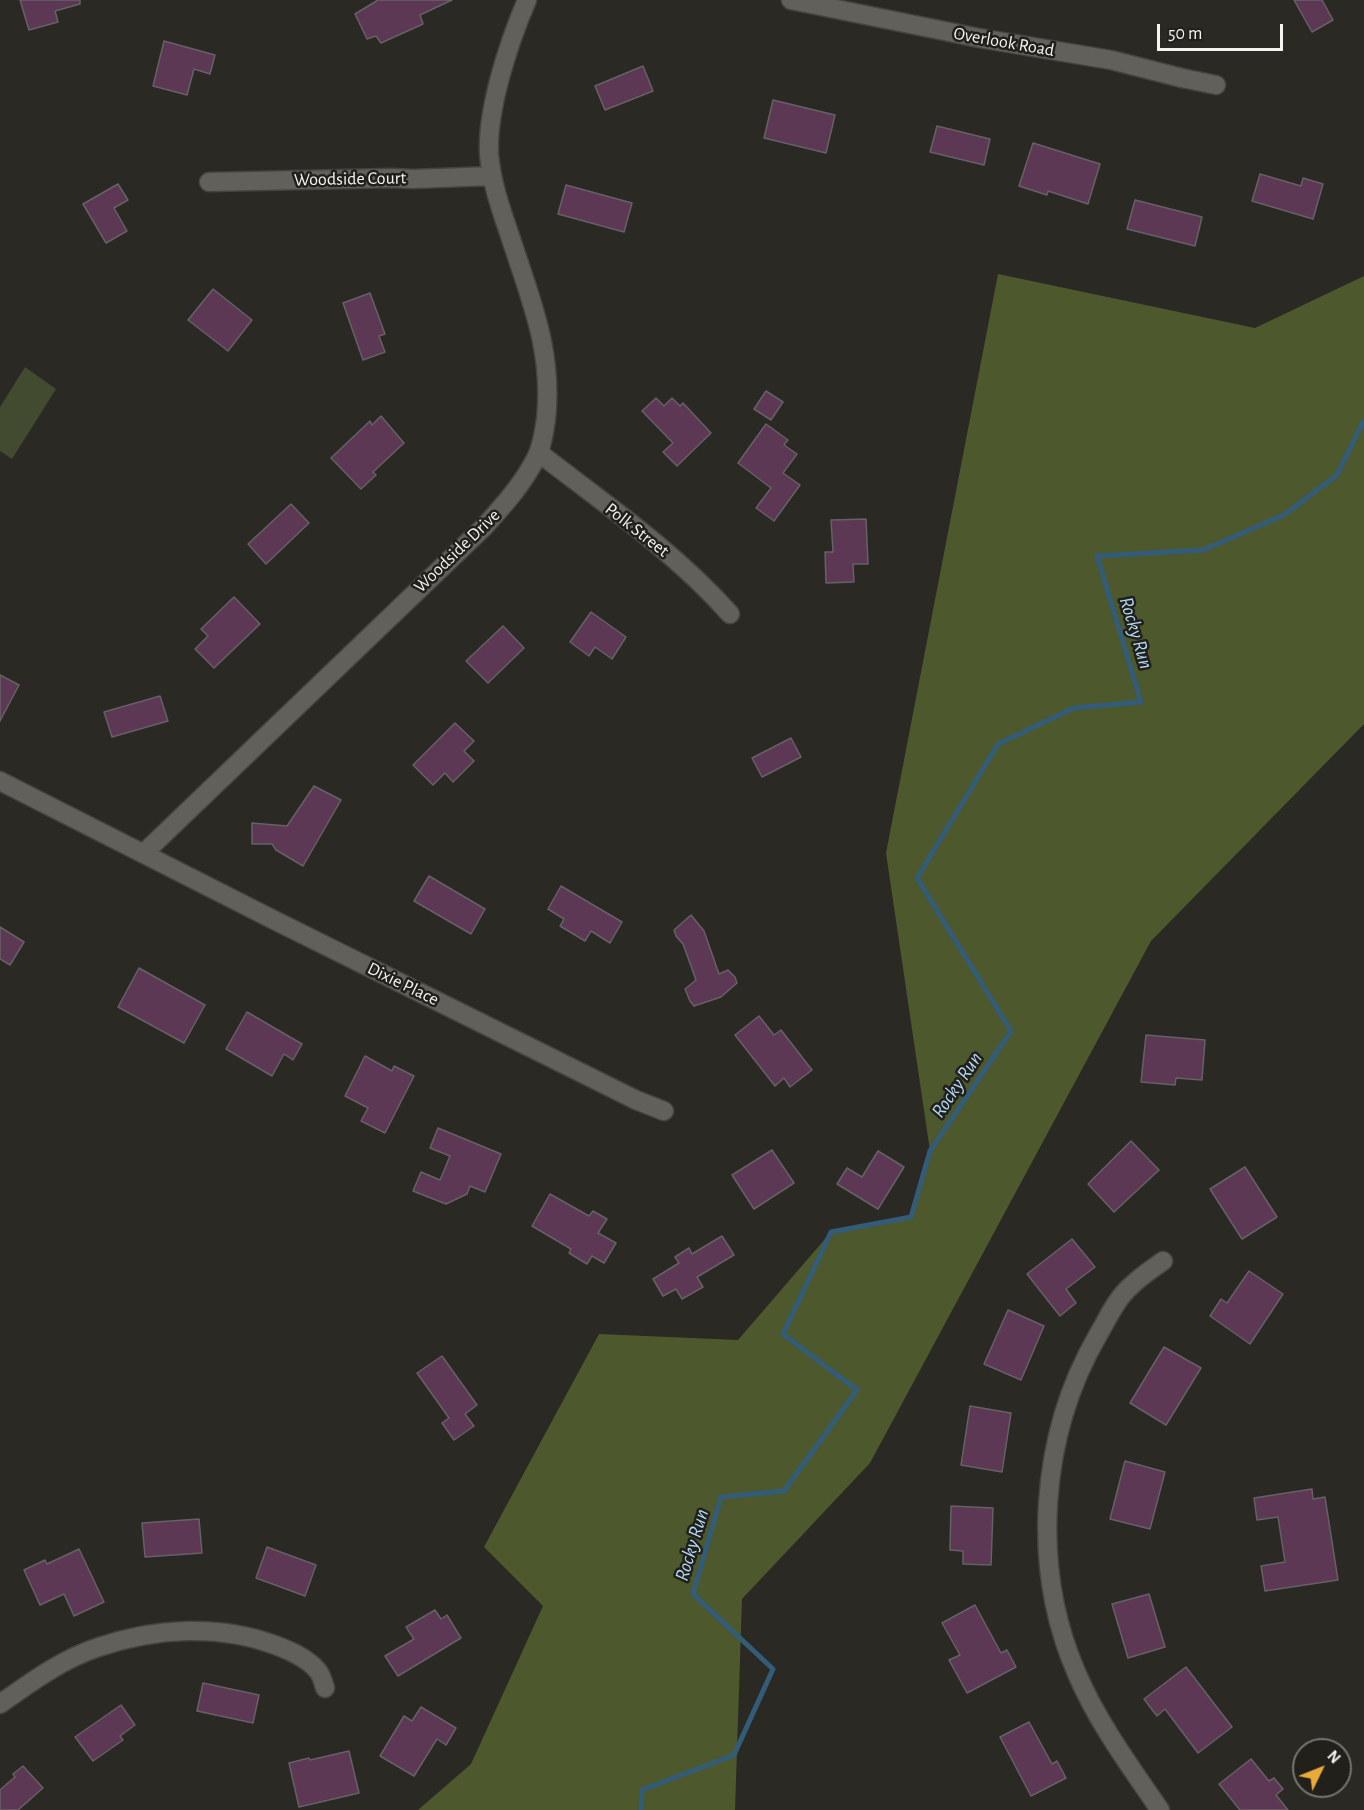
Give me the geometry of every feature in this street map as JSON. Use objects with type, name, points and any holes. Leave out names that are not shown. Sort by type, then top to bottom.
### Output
[{"type":"street","name":"Woodside Drive","points":[[144,853],[484,527],[524,481],[538,453],[545,428],[548,397],[546,353],[535,312],[496,199],[489,151],[496,93],[508,50],[527,0]]},
{"type":"street","name":"Overlook Road","points":[[791,0],[980,38],[1111,60],[1216,85]]},
{"type":"street","name":"Woodside Court","points":[[209,182],[492,176]]},
{"type":"street","name":"Polk Street","points":[[538,453],[676,561],[705,586],[730,614]]},
{"type":"street","points":[[0,781],[144,853]]},
{"type":"street","name":"Dixie Place","points":[[144,853],[636,1100],[664,1111]]},
{"type":"street","points":[[1160,1810],[1107,1731],[1076,1673],[1063,1635],[1054,1597],[1049,1563],[1048,1507],[1052,1468],[1062,1422],[1074,1385],[1091,1347],[1116,1304],[1129,1287],[1164,1261]]},
{"type":"street","points":[[0,1704],[66,1661],[98,1647],[130,1638],[201,1631],[220,1631],[291,1650],[320,1673],[326,1688]]},
{"type":"green space","points":[[998,274],[1255,328],[1364,276],[1364,724],[1151,941],[870,1463],[742,1599],[735,1810],[418,1810],[471,1764],[543,1606],[484,1547],[599,1334],[738,1340],[831,1232],[911,1217],[930,1151],[886,853]]},
{"type":"green space","points":[[25,367],[56,389],[12,459],[0,451],[0,407]]},
{"type":"building","points":[[20,0],[80,0],[80,4],[55,11],[58,22],[29,30]]},
{"type":"building","points":[[378,0],[452,0],[420,15],[423,24],[381,43],[376,36],[367,39],[355,14]]},
{"type":"building","points":[[1294,0],[1322,0],[1333,20],[1312,32]]},
{"type":"building","points":[[164,41],[215,55],[210,74],[194,69],[187,95],[153,86]]},
{"type":"building","points":[[643,66],[653,91],[605,110],[595,86]]},
{"type":"building","points":[[773,100],[835,115],[826,153],[764,138]]},
{"type":"building","points":[[937,126],[990,139],[984,165],[930,152]]},
{"type":"building","points":[[1033,143],[1100,164],[1088,204],[1048,191],[1047,195],[1019,186]]},
{"type":"building","points":[[1260,174],[1301,186],[1303,178],[1323,184],[1313,219],[1252,201]]},
{"type":"building","points":[[118,184],[128,200],[114,208],[127,231],[106,243],[83,204]]},
{"type":"building","points":[[566,185],[632,203],[624,232],[558,214]]},
{"type":"building","points":[[1135,200],[1202,217],[1195,246],[1127,229]]},
{"type":"building","points":[[213,289],[252,320],[228,351],[188,320]]},
{"type":"building","points":[[370,293],[385,334],[379,336],[385,352],[363,360],[343,303]]},
{"type":"building","points":[[766,391],[783,402],[771,420],[754,409]]},
{"type":"building","points":[[656,398],[664,406],[672,398],[680,406],[683,403],[711,433],[677,466],[663,452],[673,443],[642,411]]},
{"type":"building","points":[[381,416],[404,443],[373,472],[376,475],[361,489],[331,458],[370,421],[372,425]]},
{"type":"building","points":[[766,424],[788,440],[784,445],[797,454],[783,473],[800,485],[774,521],[756,508],[771,488],[738,463]]},
{"type":"building","points":[[291,504],[309,523],[266,564],[248,544]]},
{"type":"building","points":[[866,519],[868,564],[853,564],[854,582],[826,583],[825,552],[833,552],[831,520]]},
{"type":"building","points":[[234,597],[260,624],[214,668],[195,649],[208,636],[201,629]]},
{"type":"building","points":[[591,612],[626,637],[612,659],[595,647],[589,656],[570,642]]},
{"type":"building","points":[[503,626],[524,648],[488,683],[466,661]]},
{"type":"building","points":[[0,675],[19,685],[0,721]]},
{"type":"building","points":[[160,696],[168,721],[112,737],[104,712]]},
{"type":"building","points":[[455,723],[474,741],[464,751],[474,761],[453,782],[445,773],[433,785],[413,765]]},
{"type":"building","points":[[791,738],[801,757],[762,777],[752,758]]},
{"type":"building","points":[[314,786],[341,800],[303,866],[276,850],[272,844],[252,844],[252,823],[287,826]]},
{"type":"building","points":[[429,876],[485,909],[471,934],[414,901]]},
{"type":"building","points":[[561,886],[622,922],[610,943],[591,931],[585,941],[560,926],[564,919],[548,909]]},
{"type":"building","points":[[691,915],[704,931],[719,974],[728,970],[737,983],[721,997],[694,1006],[685,989],[696,980],[683,944],[674,930]]},
{"type":"building","points":[[0,927],[24,942],[10,965],[0,959]]},
{"type":"building","points":[[139,968],[205,1005],[184,1043],[118,1007]]},
{"type":"building","points":[[247,1012],[302,1044],[293,1060],[284,1054],[272,1076],[226,1049]]},
{"type":"building","points":[[759,1016],[774,1035],[781,1030],[812,1070],[790,1087],[784,1078],[775,1086],[735,1035]]},
{"type":"building","points":[[1146,1035],[1205,1040],[1202,1080],[1176,1078],[1175,1085],[1141,1082]]},
{"type":"building","points":[[365,1056],[392,1071],[394,1066],[414,1076],[385,1133],[361,1121],[368,1108],[345,1096]]},
{"type":"building","points":[[438,1128],[501,1154],[485,1192],[470,1186],[467,1194],[446,1204],[413,1191],[421,1172],[440,1180],[450,1156],[430,1148]]},
{"type":"building","points":[[1131,1141],[1159,1170],[1114,1212],[1088,1184]]},
{"type":"building","points":[[772,1150],[794,1183],[754,1209],[732,1175]]},
{"type":"building","points":[[878,1151],[904,1167],[878,1209],[837,1184],[847,1168],[862,1177]]},
{"type":"building","points":[[1245,1167],[1277,1217],[1242,1239],[1210,1189]]},
{"type":"building","points":[[550,1194],[589,1216],[593,1211],[607,1219],[598,1233],[616,1243],[604,1263],[592,1256],[587,1264],[569,1253],[571,1249],[532,1226]]},
{"type":"building","points":[[722,1236],[734,1255],[697,1277],[703,1287],[682,1299],[676,1289],[663,1296],[653,1279],[679,1263],[675,1257],[689,1248],[692,1254]]},
{"type":"building","points":[[1072,1239],[1095,1267],[1066,1289],[1076,1303],[1060,1316],[1027,1274]]},
{"type":"building","points":[[1249,1271],[1283,1294],[1250,1344],[1210,1316],[1221,1299],[1227,1303]]},
{"type":"building","points":[[1008,1310],[1044,1326],[1021,1380],[984,1364]]},
{"type":"building","points":[[1164,1347],[1201,1368],[1166,1425],[1130,1403]]},
{"type":"building","points":[[442,1356],[477,1405],[465,1414],[474,1426],[454,1440],[442,1423],[449,1418],[417,1373]]},
{"type":"building","points":[[970,1406],[1011,1413],[1002,1472],[961,1465]]},
{"type":"building","points":[[1125,1461],[1165,1472],[1150,1529],[1110,1519]]},
{"type":"building","points":[[1312,1489],[1313,1499],[1325,1497],[1338,1580],[1265,1591],[1261,1566],[1285,1562],[1278,1517],[1257,1520],[1254,1498]]},
{"type":"building","points":[[951,1506],[993,1508],[991,1565],[963,1564],[963,1551],[950,1550]]},
{"type":"building","points":[[199,1519],[202,1553],[145,1557],[142,1523]]},
{"type":"building","points":[[267,1547],[316,1565],[305,1596],[256,1578]]},
{"type":"building","points":[[79,1549],[104,1602],[74,1616],[64,1594],[40,1605],[24,1570],[45,1560],[47,1564]]},
{"type":"building","points":[[1149,1594],[1165,1647],[1128,1658],[1112,1604]]},
{"type":"building","points":[[975,1605],[1001,1653],[1007,1650],[1016,1667],[967,1693],[949,1660],[960,1655],[942,1623]]},
{"type":"building","points":[[435,1610],[441,1619],[447,1615],[461,1638],[398,1676],[385,1656],[414,1639],[406,1627]]},
{"type":"building","points":[[1186,1667],[1232,1727],[1198,1753],[1165,1709],[1157,1716],[1144,1699]]},
{"type":"building","points":[[203,1683],[259,1695],[253,1723],[197,1711]]},
{"type":"building","points":[[121,1705],[135,1725],[120,1736],[123,1740],[93,1761],[75,1737]]},
{"type":"building","points":[[421,1707],[456,1728],[446,1745],[437,1739],[414,1776],[380,1756],[404,1716],[412,1721]]},
{"type":"building","points":[[1029,1722],[1052,1764],[1057,1761],[1066,1778],[1031,1796],[1000,1737]]},
{"type":"building","points":[[349,1751],[359,1793],[299,1807],[289,1763]]},
{"type":"building","points":[[1251,1759],[1269,1781],[1274,1778],[1283,1789],[1276,1795],[1288,1810],[1240,1810],[1219,1784]]},
{"type":"building","points":[[23,1766],[43,1788],[18,1810],[0,1810],[0,1790],[15,1777],[13,1774]]},
{"type":"waterway","name":"Rocky Run","points":[[641,1810],[642,1790],[734,1755],[773,1669],[693,1594],[721,1497],[784,1491],[857,1390],[783,1334],[831,1232],[911,1217],[930,1151],[1011,1031],[917,878],[998,744],[1074,708],[1141,702],[1097,556],[1203,550],[1284,515],[1337,475],[1364,420]]}]
